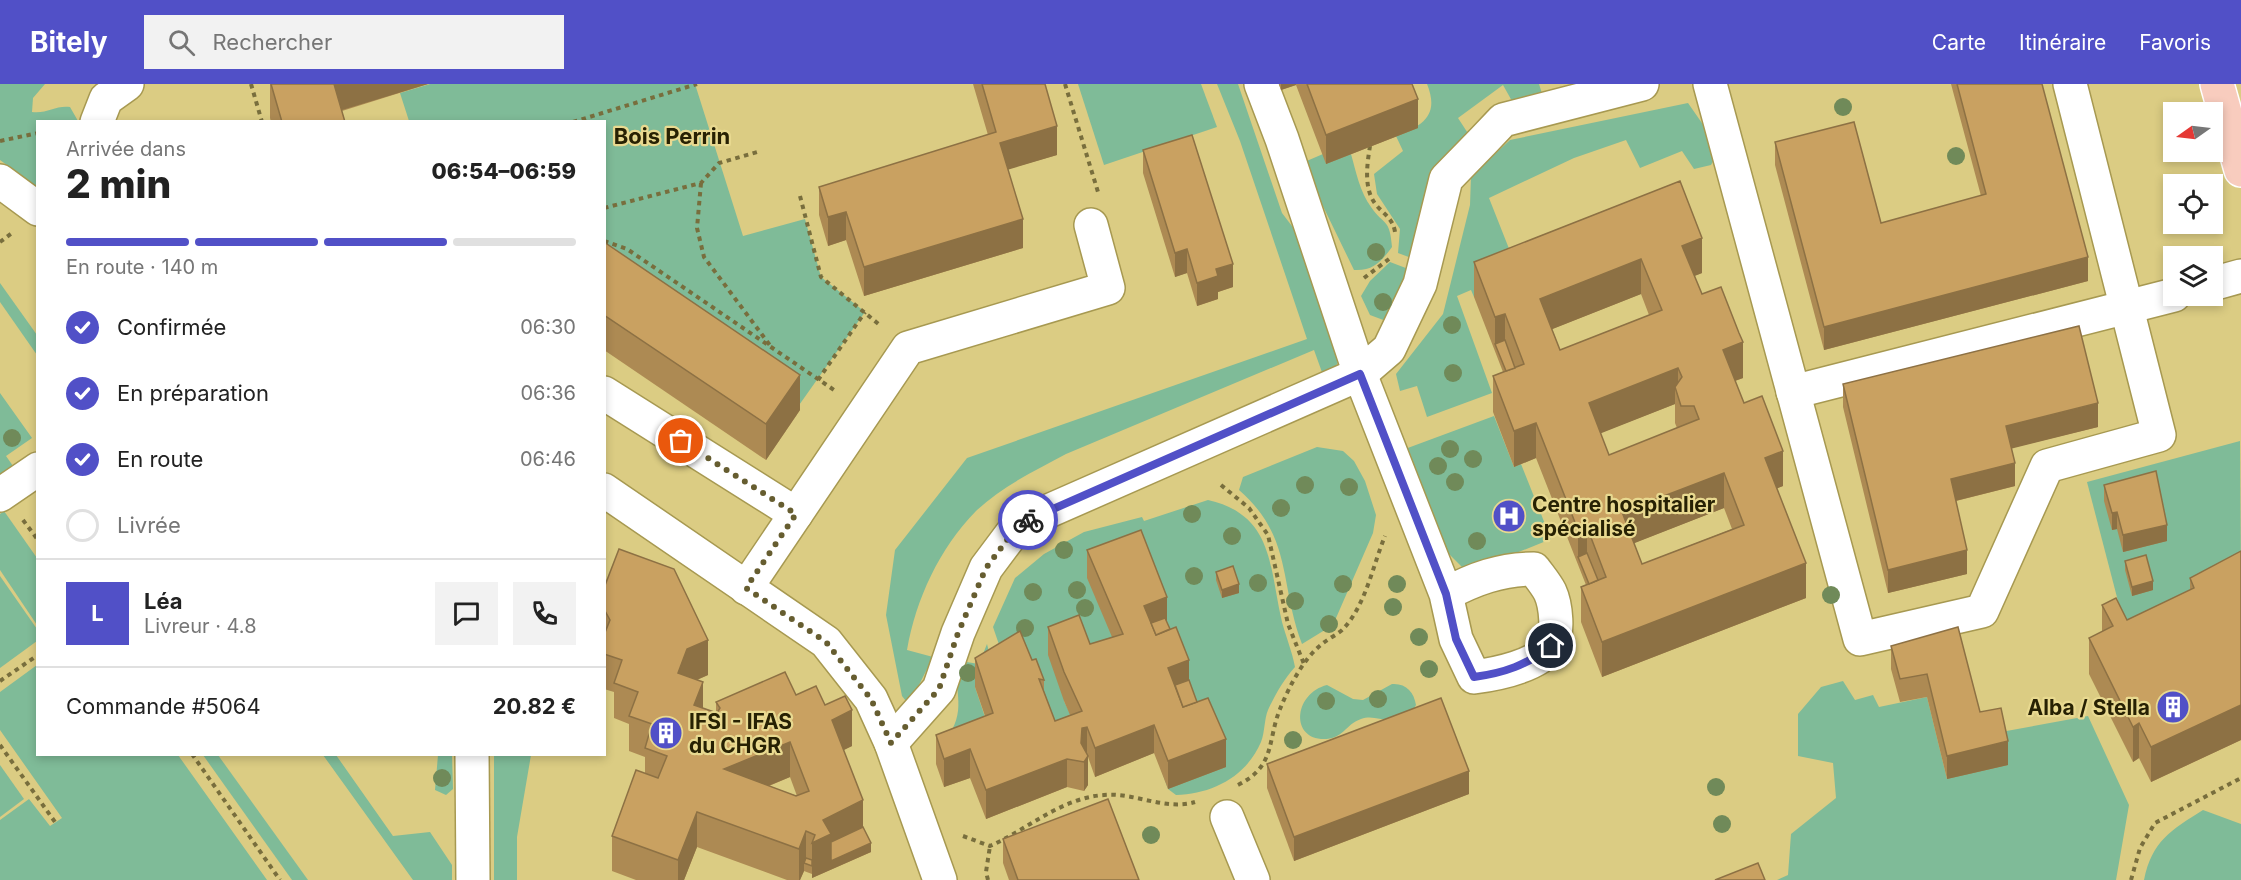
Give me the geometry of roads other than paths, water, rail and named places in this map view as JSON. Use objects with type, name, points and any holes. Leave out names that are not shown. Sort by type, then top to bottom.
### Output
[{"type":"main road","points":[[2217,84],[2241,170]]},
{"type":"street","points":[[97,120],[106,99],[127,84]]},
{"type":"street","points":[[1262,84],[1336,295],[1360,374],[1446,594]]},
{"type":"street","points":[[891,743],[939,689],[958,633],[986,568],[1019,524],[1360,374],[1389,349],[1420,284],[1446,179],[1503,120],[1642,84]]},
{"type":"street","points":[[1710,84],[1860,639],[1982,611],[2047,466],[2159,435],[2070,84]]},
{"type":"street","points":[[0,181],[26,220]]},
{"type":"street","points":[[746,588],[908,348],[1108,288],[1091,225]]},
{"type":"street","points":[[2223,281],[2241,276]]},
{"type":"street","points":[[1793,392],[2163,298]]},
{"type":"street","points":[[606,394],[796,514]]},
{"type":"street","points":[[0,495],[36,470]]},
{"type":"street","points":[[606,491],[826,642],[871,699],[891,743],[940,880]]},
{"type":"street","points":[[472,756],[473,880]]},
{"type":"street","points":[[1220,801],[1253,880]]},
{"type":"place","name":"Centre hospitalier spécialisé","points":[[1509,516]]},
{"type":"place","name":"Alba / Stella","points":[[2173,707]]},
{"type":"place","name":"IFSI - IFAS du CHGR","points":[[666,733]]},
{"type":"district","name":"Bois Perrin","points":[[672,136]]}]
